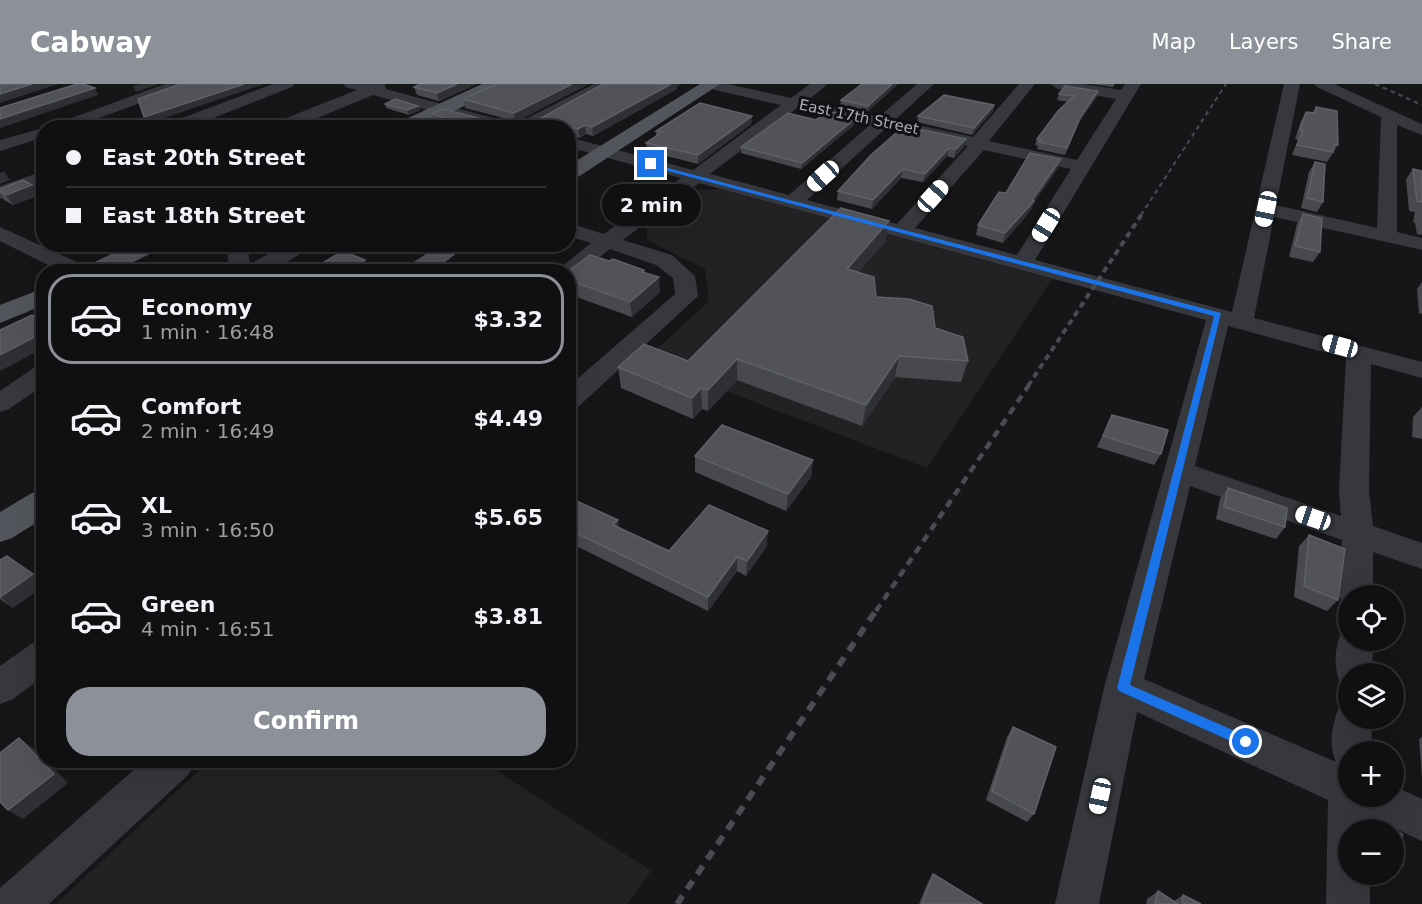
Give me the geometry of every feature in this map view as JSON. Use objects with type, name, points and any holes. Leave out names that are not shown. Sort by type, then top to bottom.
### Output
[{"type":"main road","points":[[418,120],[496,84]]},
{"type":"main road","points":[[576,170],[710,84]]},
{"type":"main road","points":[[110,264],[135,252]]},
{"type":"main road","points":[[427,264],[446,252]]},
{"type":"main road","points":[[0,315],[36,299]]},
{"type":"main road","points":[[0,529],[36,507]]},
{"type":"street","points":[[77,120],[180,84]]},
{"type":"street","points":[[193,120],[287,84]]},
{"type":"street","points":[[351,84],[380,87],[485,120]]},
{"type":"street","points":[[536,120],[606,84]]},
{"type":"street","name":"East 17th Street","points":[[710,84],[1082,166]]},
{"type":"street","points":[[576,265],[820,84]]},
{"type":"street","points":[[793,202],[926,84]]},
{"type":"street","points":[[901,231],[980,143],[982,136],[1027,84]]},
{"type":"street","points":[[1022,264],[1130,90],[1058,84]]},
{"type":"street","points":[[1077,904],[1123,688],[1178,471],[1266,209],[1292,84]]},
{"type":"street","points":[[1322,84],[1422,130]]},
{"type":"street","points":[[297,120],[380,87]]},
{"type":"street","points":[[1387,237],[1389,114]]},
{"type":"street","points":[[4,142],[36,133]]},
{"type":"street","points":[[576,144],[1422,370]]},
{"type":"street","points":[[0,193],[36,179]]},
{"type":"street","points":[[1266,209],[1422,244]]},
{"type":"street","points":[[576,232],[664,260],[684,276],[687,296],[576,395]]},
{"type":"street","points":[[0,233],[36,251]]},
{"type":"street","points":[[39,252],[64,264]]},
{"type":"street","points":[[267,264],[289,252]]},
{"type":"street","points":[[1356,585],[1358,534],[1354,491],[1359,352]]},
{"type":"street","points":[[0,403],[36,378]]},
{"type":"street","points":[[1178,471],[1422,556]]},
{"type":"street","points":[[0,687],[36,661]]},
{"type":"street","points":[[1123,688],[1338,784]]},
{"type":"street","points":[[15,904],[166,768]]},
{"type":"street","points":[[1348,904],[1349,807]]},
{"type":"street","points":[[1393,807],[1422,820]]},
{"type":"shaded area","points":[[722,189],[1052,279],[927,468],[645,360],[709,301],[705,269],[647,240],[647,228],[700,190]]},
{"type":"shaded area","points":[[201,768],[493,768],[651,871],[627,904],[56,904]]},
{"type":"building","points":[[0,84],[32,84],[0,94]]},
{"type":"building","points":[[77,84],[95,88],[0,119],[0,108]]},
{"type":"building","points":[[181,84],[244,84],[144,117],[138,99]]},
{"type":"building","points":[[420,84],[457,84],[437,93],[414,87]]},
{"type":"building","points":[[497,84],[572,84],[514,113],[463,99]]},
{"type":"building","points":[[603,84],[671,84],[592,127],[585,125],[576,129],[576,120],[538,120]]},
{"type":"building","points":[[862,84],[892,84],[868,106],[841,100]]},
{"type":"building","points":[[1065,86],[1098,91],[1081,116],[1067,148],[1039,142],[1041,139],[1037,139],[1058,111],[1074,96],[1059,94]]},
{"type":"building","points":[[944,95],[994,105],[974,128],[918,116]]},
{"type":"building","points":[[395,99],[418,106],[407,110],[385,104]]},
{"type":"building","points":[[700,103],[752,116],[698,155],[646,143],[662,132],[656,131]]},
{"type":"building","points":[[1316,107],[1337,111],[1338,145],[1334,145],[1333,152],[1297,145],[1303,130],[1300,130],[1306,112],[1315,113]]},
{"type":"building","points":[[443,109],[486,120],[450,120],[432,114]]},
{"type":"building","points":[[827,111],[856,118],[802,163],[741,147],[788,113],[816,120]]},
{"type":"building","points":[[904,126],[966,139],[956,149],[949,148],[925,174],[903,169],[873,200],[838,191],[871,155]]},
{"type":"building","points":[[1030,153],[1061,159],[1032,200],[1034,201],[1005,233],[978,225],[999,192],[1006,193]]},
{"type":"building","points":[[1315,162],[1325,164],[1323,202],[1307,198]]},
{"type":"building","points":[[1413,169],[1422,171],[1422,202],[1417,201]]},
{"type":"building","points":[[23,180],[32,185],[6,195],[0,191],[0,189]]},
{"type":"building","points":[[841,208],[889,221],[847,269],[874,277],[876,297],[909,299],[932,306],[935,328],[963,337],[968,361],[899,356],[866,405],[737,359],[708,390],[701,388],[692,398],[618,367],[644,344],[688,361]]},
{"type":"building","points":[[1303,214],[1322,218],[1320,252],[1295,246]]},
{"type":"building","points":[[341,252],[365,260],[359,264],[321,264]]},
{"type":"building","points":[[590,255],[609,261],[613,259],[659,277],[630,302],[576,284],[576,265]]},
{"type":"building","points":[[32,315],[36,317],[36,336],[0,355],[0,330]]},
{"type":"building","points":[[1112,415],[1168,430],[1161,454],[1103,436]]},
{"type":"building","points":[[722,425],[813,460],[788,494],[695,456]]},
{"type":"building","points":[[1228,488],[1287,508],[1285,527],[1224,507]]},
{"type":"building","points":[[576,501],[618,520],[613,525],[669,551],[709,505],[768,531],[747,561],[737,557],[708,597],[576,533]]},
{"type":"building","points":[[1309,535],[1345,549],[1340,585],[1338,585],[1338,600],[1304,586]]},
{"type":"building","points":[[7,556],[33,574],[0,597],[0,560]]},
{"type":"building","points":[[1013,727],[1056,747],[1034,814],[992,791]]},
{"type":"building","points":[[19,738],[36,755],[36,768],[48,768],[54,774],[8,810],[0,802],[0,753]]},
{"type":"building","points":[[933,874],[982,904],[922,904]]},
{"type":"building","points":[[1158,891],[1178,904],[1155,904]]},
{"type":"building","points":[[1183,895],[1201,904],[1182,904]]},
{"type":"railway","points":[[1141,215],[1226,84]]},
{"type":"railway","points":[[1375,84],[1422,105]]},
{"type":"railway","points":[[1028,386],[1142,214]]},
{"type":"railway","points":[[876,611],[1029,385]]},
{"type":"railway","points":[[677,904],[877,609]]},
{"type":"route","points":[[651,164],[1097,284],[1218,314],[1123,688],[1246,742]]}]
